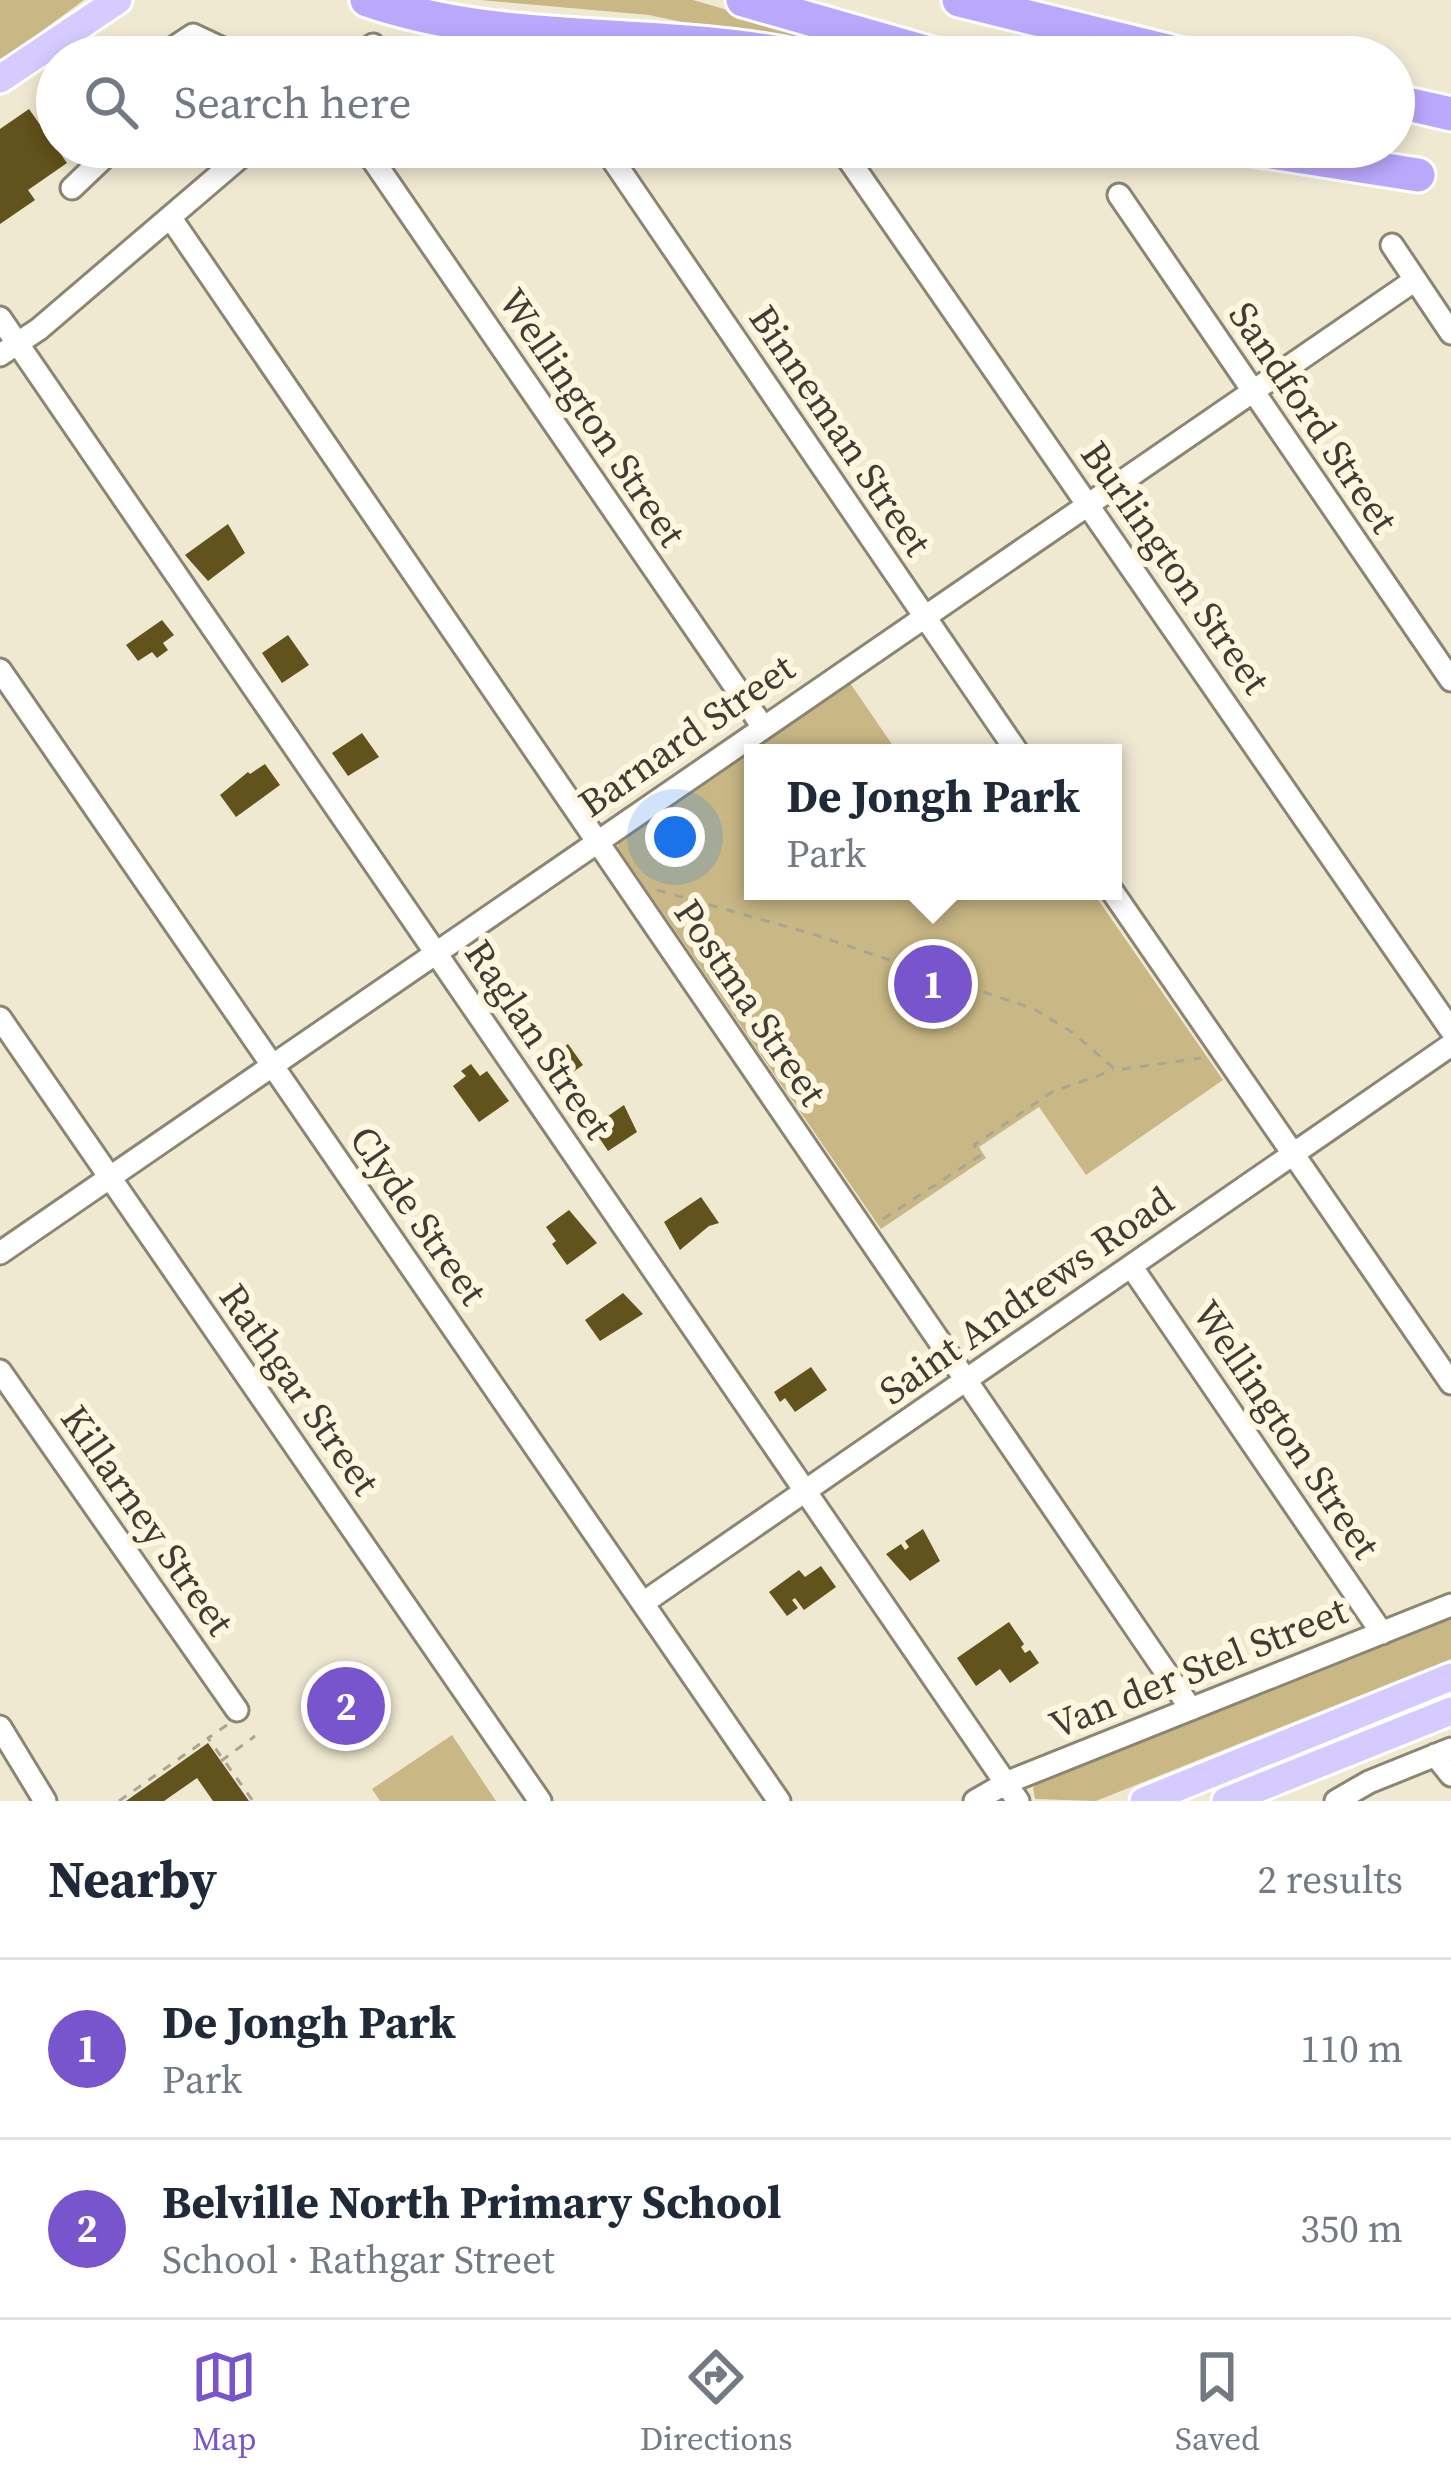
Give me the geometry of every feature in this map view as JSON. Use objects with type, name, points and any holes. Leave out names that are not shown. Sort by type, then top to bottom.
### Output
[{"type":"highway","points":[[367,0],[445,20],[596,36]]},
{"type":"highway","points":[[742,0],[869,36]]},
{"type":"highway","points":[[958,0],[1106,36]]},
{"type":"highway","points":[[1031,0],[1154,36]]},
{"type":"highway","points":[[1415,106],[1451,114]]},
{"type":"highway","points":[[1372,168],[1435,178]]},
{"type":"highway","points":[[1391,168],[1435,178]]},
{"type":"main road","points":[[64,36],[118,0]]},
{"type":"main road","points":[[0,79],[36,55]]},
{"type":"main road","points":[[1144,1801],[1451,1677]]},
{"type":"main road","points":[[1226,1801],[1451,1711]]},
{"type":"street","points":[[72,188],[89,168]]},
{"type":"street","points":[[9,351],[228,168]]},
{"type":"street","name":"Wellington Street","points":[[382,168],[763,727]]},
{"type":"street","name":"Binneman Street","points":[[618,168],[1012,744]]},
{"type":"street","name":"Burlington Street","points":[[855,168],[1451,1030]]},
{"type":"street","name":"Sandford Street","points":[[1119,195],[1451,680]]},
{"type":"street","name":"Postma Street","points":[[170,218],[1191,1709]]},
{"type":"street","points":[[1392,245],[1451,332]]},
{"type":"street","name":"Barnard Street","points":[[0,1253],[1415,280]]},
{"type":"street","points":[[0,315],[39,329]]},
{"type":"street","name":"Raglan Street","points":[[0,315],[9,351],[437,952],[1013,1791]]},
{"type":"street","name":"Clyde Street","points":[[0,670],[779,1801]]},
{"type":"street","points":[[1118,900],[1451,1383]]},
{"type":"street","name":"Rathgar Street","points":[[0,1018],[540,1801]]},
{"type":"street","name":"Saint Andrews Road","points":[[643,1603],[1451,1046]]},
{"type":"street","name":"Wellington Street","points":[[1131,1266],[1382,1633]]},
{"type":"street","name":"Killarney Street","points":[[0,1370],[239,1713]]},
{"type":"street","name":"Van der Stel Street","points":[[975,1801],[1013,1791],[1191,1709],[1451,1605]]},
{"type":"street","points":[[0,1727],[45,1801]]},
{"type":"street","points":[[1336,1801],[1443,1752],[1451,1775]]},
{"type":"path","points":[[643,886],[797,929],[1042,1012],[1116,1070]]},
{"type":"path","points":[[876,1223],[981,1155],[974,1144],[1043,1097],[1116,1070],[1214,1057]]},
{"type":"path","points":[[119,1801],[239,1713]]},
{"type":"path","points":[[222,1760],[255,1736]]},
{"type":"path","points":[[208,1738],[253,1801]]},
{"type":"shaded area","points":[[0,0],[84,0],[0,62]]},
{"type":"shaded area","points":[[480,0],[693,0],[816,36],[748,36],[649,15]]},
{"type":"shaded area","points":[[850,683],[892,744],[761,744]]},
{"type":"shaded area","points":[[744,756],[744,900],[1098,900],[1223,1080],[1086,1175],[1039,1107],[979,1147],[986,1158],[881,1229],[618,842]]},
{"type":"shaded area","points":[[1451,1614],[1451,1659],[1096,1801],[1035,1799],[1033,1788],[1040,1779]]},
{"type":"shaded area","points":[[452,1735],[496,1801],[380,1801],[372,1789]]},
{"type":"building","points":[[29,109],[36,119],[36,168],[60,168],[28,190],[35,200],[0,224],[0,129]]},
{"type":"building","points":[[228,524],[245,553],[208,581],[185,555]]},
{"type":"building","points":[[162,620],[174,635],[163,643],[168,650],[157,658],[152,652],[138,661],[126,645]]},
{"type":"building","points":[[288,635],[309,665],[282,683],[262,653]]},
{"type":"building","points":[[362,733],[379,757],[348,776],[332,753]]},
{"type":"building","points":[[265,764],[280,785],[236,817],[220,795]]},
{"type":"building","points":[[568,1044],[583,1065],[559,1082],[544,1061]]},
{"type":"building","points":[[471,1064],[480,1076],[487,1071],[509,1101],[479,1122],[453,1086],[466,1076],[461,1071]]},
{"type":"building","points":[[624,1105],[637,1132],[608,1151],[598,1136],[602,1129],[598,1123]]},
{"type":"building","points":[[701,1197],[719,1223],[680,1250],[664,1222]]},
{"type":"building","points":[[569,1210],[597,1243],[567,1265],[546,1227]]},
{"type":"building","points":[[623,1293],[643,1314],[600,1341],[585,1320]]},
{"type":"building","points":[[811,1367],[827,1390],[795,1412],[774,1392]]},
{"type":"building","points":[[923,1529],[940,1561],[910,1581],[886,1554],[901,1544],[905,1550],[909,1547],[905,1541]]},
{"type":"building","points":[[821,1566],[836,1587],[804,1610],[795,1598],[798,1608],[787,1616],[769,1592],[799,1570],[805,1577]]},
{"type":"building","points":[[1009,1622],[1025,1653],[1030,1650],[1039,1663],[1010,1683],[1000,1669],[976,1686],[957,1658]]},
{"type":"building","points":[[208,1743],[249,1801],[213,1801],[197,1778],[164,1801],[126,1801]]},
{"type":"place","name":"De Jongh Park","points":[[933,984]]},
{"type":"place","name":"Belville North Primary School","points":[[346,1706]]}]
